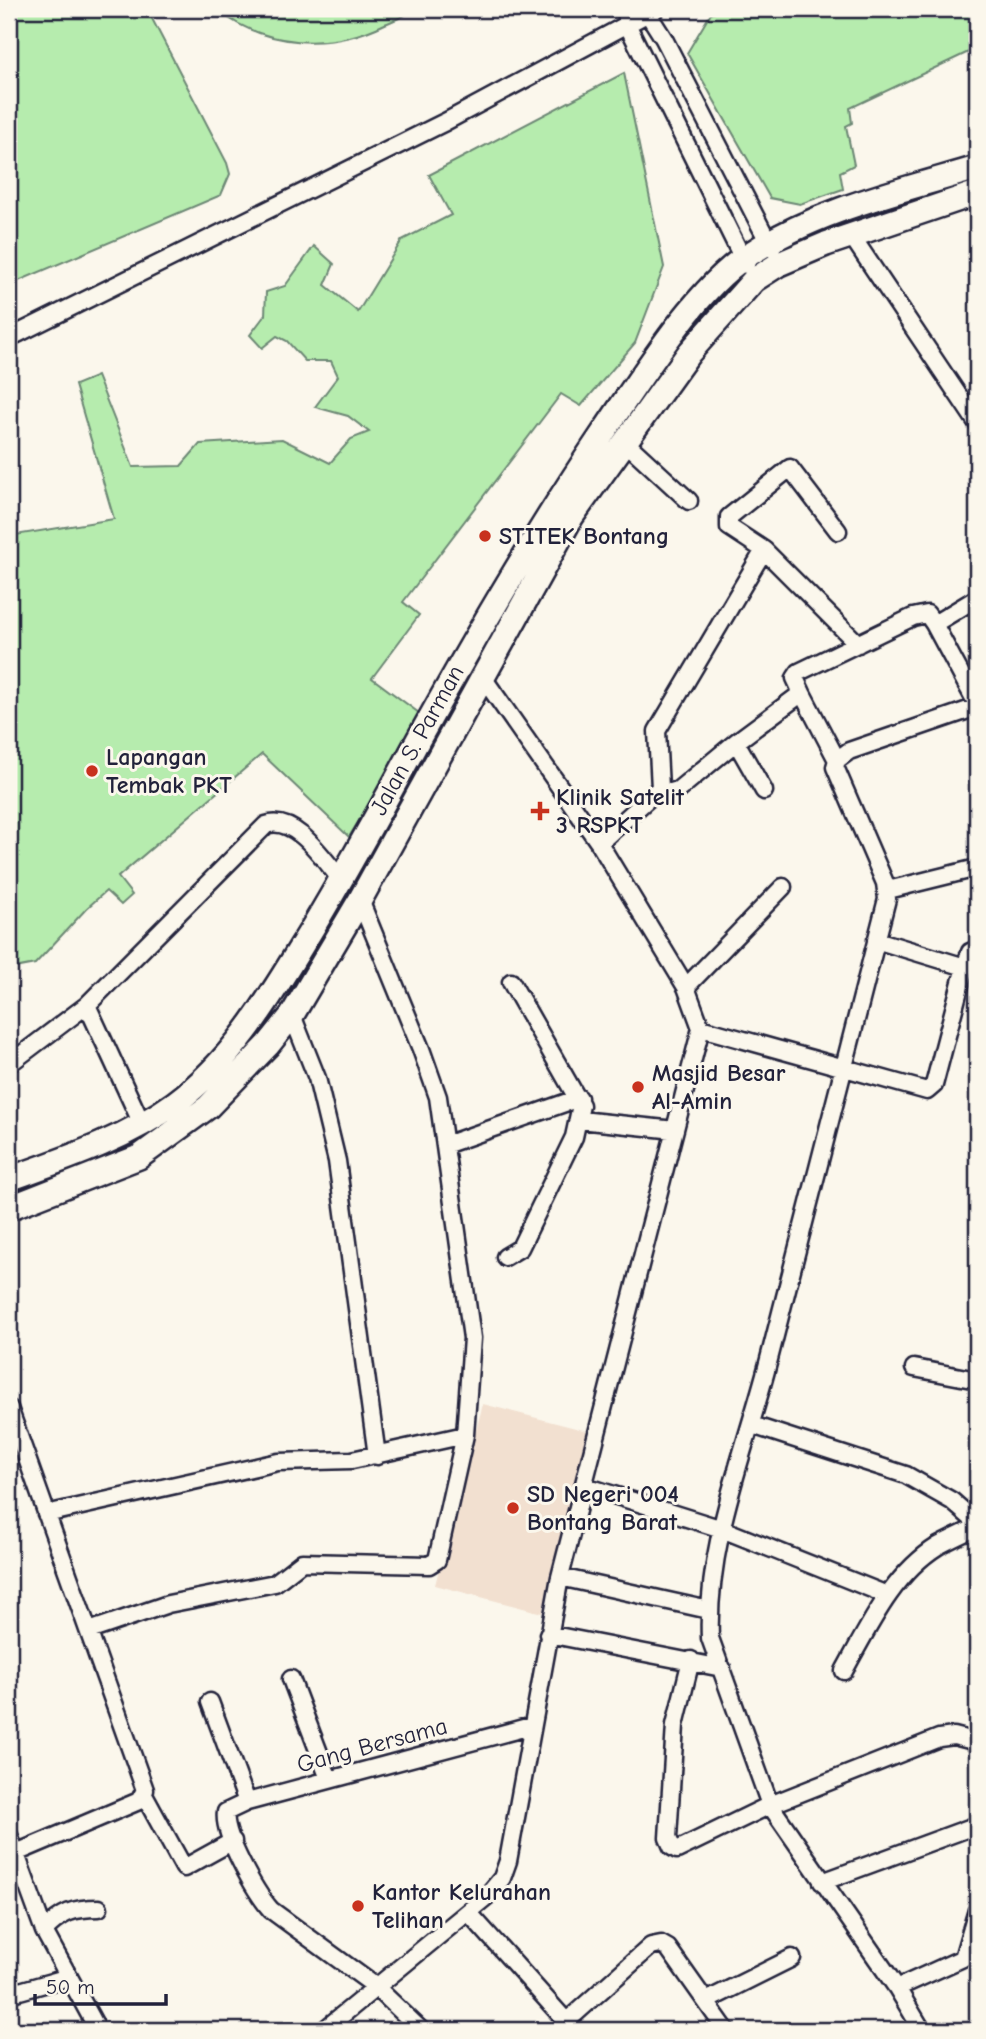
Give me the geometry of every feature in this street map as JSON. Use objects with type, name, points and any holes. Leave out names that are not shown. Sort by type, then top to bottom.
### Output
[{"type":"main road","name":"Jalan S. Parman","points":[[9,1179],[69,1158],[142,1124],[177,1102],[221,1060],[263,1012],[342,881],[455,674],[548,515],[645,371],[702,298],[742,258],[768,243],[825,217],[977,168]]},
{"type":"main road","name":"Jalan S. Parman","points":[[9,1208],[139,1157],[173,1134],[245,1072],[292,1014],[360,900],[572,516],[689,353],[754,280],[779,264],[826,244],[977,193]]},
{"type":"street","points":[[9,338],[445,122],[627,17],[650,10],[779,264]]},
{"type":"street","points":[[627,17],[754,280]]},
{"type":"street","points":[[851,235],[977,423]]},
{"type":"street","points":[[624,440],[689,501]]},
{"type":"street","points":[[838,531],[790,468],[728,520],[729,527],[764,551],[858,644]]},
{"type":"street","points":[[660,788],[657,731],[764,551]]},
{"type":"street","points":[[934,624],[977,598]]},
{"type":"street","points":[[837,760],[849,751],[977,705],[934,624],[923,614],[796,675],[802,693],[837,760],[836,774],[888,890],[847,1067],[722,1529],[709,1610],[710,1637],[769,1805],[897,1988],[922,2030]]},
{"type":"street","points":[[335,2027],[375,1986],[469,1913],[502,1878],[508,1861],[560,1577],[701,1028],[686,987],[599,843],[482,676]]},
{"type":"street","points":[[660,788],[668,793],[678,790],[802,693]]},
{"type":"street","points":[[736,742],[764,791]]},
{"type":"street","points":[[599,843],[660,788]]},
{"type":"street","points":[[9,1065],[87,1005],[266,825],[276,822],[290,826],[342,881]]},
{"type":"street","points":[[888,890],[977,868]]},
{"type":"street","points":[[686,987],[783,887]]},
{"type":"street","points":[[89,1632],[168,1604],[272,1584],[302,1562],[434,1563],[465,1435],[472,1338],[438,1097],[360,900]]},
{"type":"street","points":[[876,940],[965,967]]},
{"type":"street","points":[[701,1028],[847,1067],[922,1091],[931,1088],[965,967],[970,952],[977,949]]},
{"type":"street","points":[[505,1257],[520,1248],[580,1120],[579,1098],[511,982]]},
{"type":"street","points":[[87,1005],[142,1124]]},
{"type":"street","points":[[292,1014],[317,1078],[337,1161],[377,1455]]},
{"type":"street","points":[[445,1145],[579,1098]]},
{"type":"street","points":[[580,1120],[675,1130]]},
{"type":"street","points":[[914,1368],[977,1380]]},
{"type":"street","points":[[9,1408],[144,1781],[144,1796],[184,1868],[233,1841],[258,1895],[271,1910],[375,1986],[421,2030]]},
{"type":"street","points":[[752,1425],[906,1475],[952,1501],[977,1525],[937,1547],[910,1569],[887,1595],[844,1671]]},
{"type":"street","points":[[46,1514],[278,1462],[352,1460],[465,1435]]},
{"type":"street","points":[[585,1486],[722,1529],[887,1595]]},
{"type":"street","points":[[560,1577],[709,1610]]},
{"type":"street","points":[[548,1634],[722,1668]]},
{"type":"street","points":[[691,1660],[675,1725],[669,1843],[677,1850],[683,1850],[769,1805],[939,1738],[954,1736],[977,1742]]},
{"type":"street","points":[[291,1679],[329,1779]]},
{"type":"street","points":[[210,1702],[247,1802]]},
{"type":"street","name":"Gang Bersama","points":[[233,1841],[225,1819],[226,1812],[247,1802],[531,1726]]},
{"type":"street","points":[[16,1853],[139,1801],[144,1796]]},
{"type":"street","points":[[822,1882],[977,1825]]},
{"type":"street","points":[[9,1835],[44,1931],[98,2030]]},
{"type":"street","points":[[44,1931],[59,1915],[74,1908],[99,1908]]},
{"type":"street","points":[[897,1988],[963,1958],[977,1910]]},
{"type":"street","points":[[469,1913],[570,2026],[657,1943],[668,1948],[726,2030]]},
{"type":"street","points":[[706,2001],[792,1958]]},
{"type":"street","points":[[9,1994],[69,1977]]},
{"type":"shaded area","name":"SD Negeri 004 Bontang Barat","points":[[483,1404],[591,1432],[542,1613],[435,1585]]},
{"type":"green space","points":[[9,9],[147,9],[227,163],[230,174],[221,195],[9,285]]},
{"type":"green space","points":[[216,9],[414,9],[364,33],[342,39],[298,41],[255,32]]},
{"type":"green space","points":[[720,9],[977,9],[977,48],[850,108],[852,123],[846,126],[854,165],[840,172],[843,189],[800,204],[770,198],[687,53],[711,13]]},
{"type":"green space","points":[[624,73],[664,267],[635,343],[581,406],[561,394],[403,602],[419,615],[372,678],[423,716],[349,837],[262,754],[118,877],[132,895],[121,905],[106,891],[35,964],[9,969],[9,536],[114,519],[75,385],[97,376],[133,467],[181,466],[200,444],[282,439],[330,463],[351,439],[369,432],[348,416],[315,407],[338,376],[331,361],[305,361],[287,341],[277,336],[262,348],[250,335],[265,315],[266,292],[285,286],[314,246],[334,264],[325,285],[358,312],[402,240],[451,215],[429,175]]},
{"type":"place","name":"STITEK Bontang","points":[[485,536]]},
{"type":"place","name":"Lapangan Tembak PKT","points":[[92,771]]},
{"type":"place","name":"Klinik Satelit 3 RSPKT","points":[[540,811]]},
{"type":"place","name":"Masjid Besar Al-Amin","points":[[638,1087]]},
{"type":"place","name":"SD Negeri 004 Bontang Barat","points":[[513,1508]]},
{"type":"place","name":"Kantor Kelurahan Telihan","points":[[358,1906]]}]
